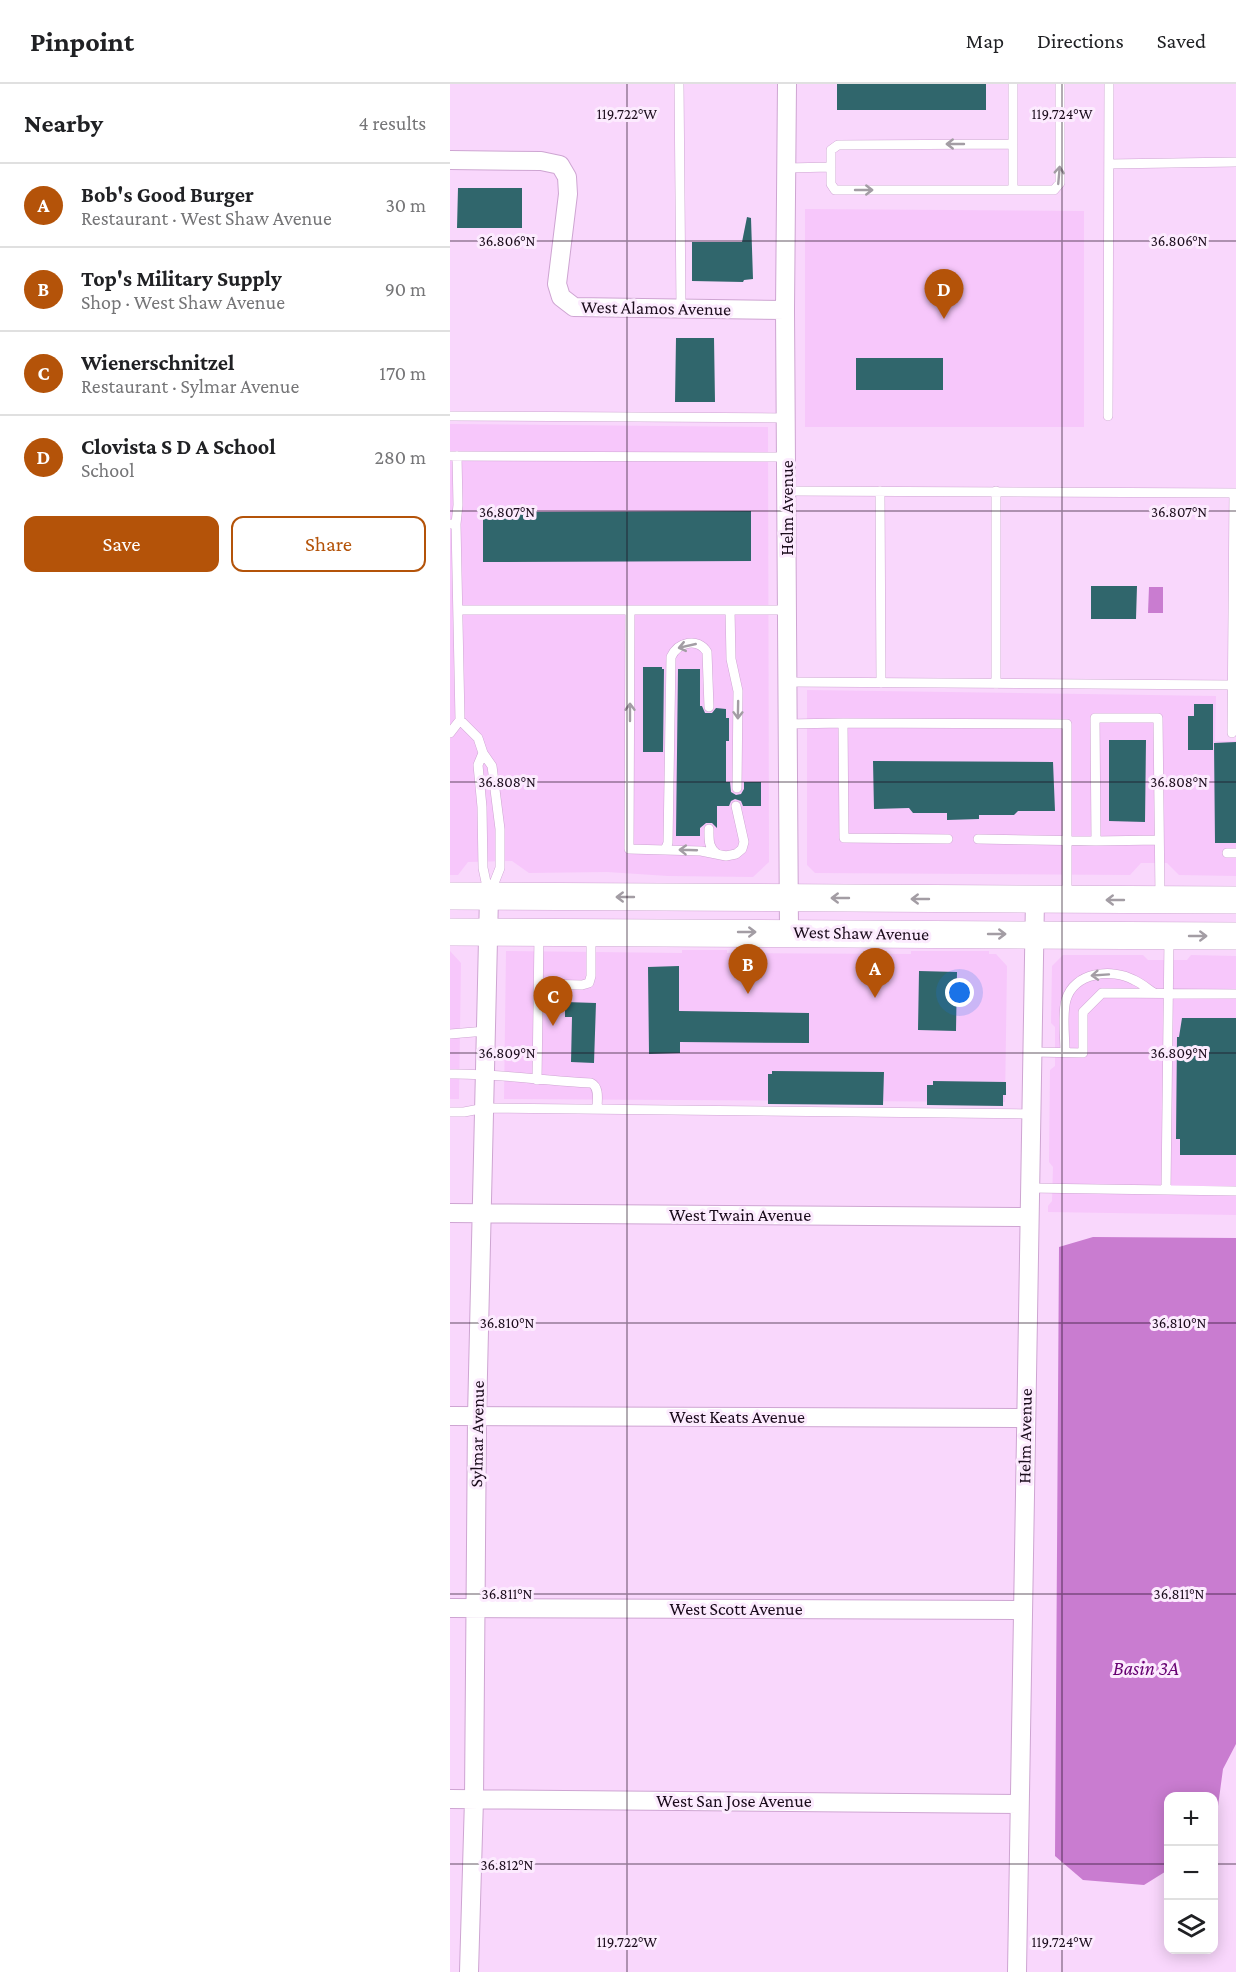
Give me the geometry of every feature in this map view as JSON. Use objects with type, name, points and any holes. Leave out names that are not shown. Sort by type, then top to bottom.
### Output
[{"type":"main road","name":"West Shaw Avenue","points":[[450,896],[1236,900]]},
{"type":"main road","name":"West Shaw Avenue","points":[[450,932],[1236,936]]},
{"type":"street","name":"Helm Avenue","points":[[787,84],[785,418],[789,933]]},
{"type":"street","name":"West Alamos Avenue","points":[[450,160],[541,161],[560,165],[567,177],[568,194],[557,284],[561,297],[574,307],[785,310]]},
{"type":"street","name":"Sylmar Avenue","points":[[469,1972],[474,1799],[477,1417],[489,896]]},
{"type":"street","name":"Helm Avenue","points":[[1017,1972],[1018,1804],[1035,900]]},
{"type":"street","name":"West Twain Avenue","points":[[450,1213],[1029,1217]]},
{"type":"street","name":"West Keats Avenue","points":[[450,1416],[1025,1418]]},
{"type":"street","name":"West Scott Avenue","points":[[450,1608],[1022,1610]]},
{"type":"street","name":"West San Jose Avenue","points":[[450,1799],[1018,1804]]},
{"type":"lane","points":[[679,84],[681,308]]},
{"type":"lane","points":[[1013,84],[1013,190]]},
{"type":"lane","points":[[1013,144],[838,145],[831,150],[831,184],[835,189],[1054,190],[1060,183],[1060,84]]},
{"type":"lane","points":[[1108,416],[1109,84]]},
{"type":"lane","points":[[1109,164],[1236,162]]},
{"type":"lane","points":[[787,168],[831,167]]},
{"type":"lane","points":[[450,416],[785,418]]},
{"type":"lane","points":[[450,733],[460,720],[458,610],[454,579],[453,524],[458,505],[453,456],[787,457]]},
{"type":"lane","points":[[787,491],[1235,493],[1232,733]]},
{"type":"lane","points":[[880,491],[880,683]]},
{"type":"lane","points":[[996,491],[996,684]]},
{"type":"lane","points":[[458,610],[787,610]]},
{"type":"lane","points":[[630,610],[629,849],[702,851],[726,856],[736,854],[744,842],[736,806]]},
{"type":"lane","points":[[730,610],[731,659],[738,691],[737,788]]},
{"type":"lane","points":[[665,850],[668,843],[671,657],[674,650],[681,645],[697,644],[704,647],[707,652],[709,707]]},
{"type":"lane","points":[[787,682],[1233,685]]},
{"type":"lane","points":[[1096,841],[1095,718],[1158,718],[1160,900]]},
{"type":"lane","points":[[460,720],[478,738],[483,753],[492,766],[500,829],[500,868],[489,896]]},
{"type":"lane","points":[[843,723],[844,838],[948,839]]},
{"type":"lane","points":[[788,724],[1067,724],[1067,900]]},
{"type":"lane","points":[[483,753],[478,765],[483,817],[483,868],[489,896]]},
{"type":"lane","points":[[709,829],[709,844],[711,850],[717,854]]},
{"type":"lane","points":[[978,839],[1160,840]]},
{"type":"lane","points":[[537,1080],[539,932]]},
{"type":"lane","points":[[538,984],[582,985],[589,983],[591,933]]},
{"type":"lane","points":[[1166,1190],[1169,935]]},
{"type":"lane","points":[[1065,1052],[1065,1002],[1071,991],[1085,977],[1123,976],[1154,993]]},
{"type":"lane","points":[[1033,1052],[1083,1053],[1083,1012],[1102,993],[1236,994]]},
{"type":"lane","points":[[450,1034],[486,1031]]},
{"type":"lane","points":[[450,1074],[485,1073],[537,1080],[591,1083],[595,1084],[597,1089],[597,1109]]},
{"type":"lane","points":[[450,1112],[484,1108],[1032,1114]]},
{"type":"lane","points":[[1030,1188],[1236,1191]]},
{"type":"shaded area","points":[[805,209],[1084,211],[1084,427],[805,427]]},
{"type":"shaded area","points":[[450,424],[768,427],[769,862],[753,877],[668,876],[607,872],[529,873],[512,861],[468,862],[458,875],[450,875]]},
{"type":"shaded area","points":[[807,690],[1216,696],[1215,741],[1236,741],[1236,876],[1179,875],[1167,863],[1141,863],[1130,875],[815,873],[807,865]]},
{"type":"shaded area","points":[[682,950],[727,950],[727,953],[911,954],[911,951],[989,951],[989,954],[996,954],[1007,966],[1005,1102],[504,1099],[506,951],[682,953]]},
{"type":"shaded area","points":[[450,951],[461,963],[459,1099],[450,1099]]},
{"type":"shaded area","points":[[1063,955],[1143,955],[1148,960],[1187,960],[1191,955],[1236,956],[1236,1215],[1048,1212],[1048,1206],[1052,1201],[1053,1167],[1049,1162],[1050,1070],[1055,1066],[1055,1027],[1051,1023],[1052,966]]},
{"type":"water","points":[[1149,587],[1163,587],[1163,613],[1148,613]]},
{"type":"water","name":"Basin 3A","points":[[1093,1237],[1236,1238],[1236,1744],[1223,1769],[1218,1806],[1218,1792],[1164,1792],[1164,1872],[1144,1885],[1083,1880],[1055,1856],[1059,1247]]},
{"type":"building","points":[[837,84],[986,84],[986,110],[837,110]]},
{"type":"building","points":[[458,188],[522,188],[522,228],[457,228]]},
{"type":"building","points":[[747,217],[751,218],[753,279],[743,282],[692,281],[692,242],[742,242]]},
{"type":"building","points":[[676,338],[714,338],[715,402],[675,402]]},
{"type":"building","points":[[856,358],[943,358],[943,390],[856,390]]},
{"type":"building","points":[[751,511],[751,561],[483,562],[483,512]]},
{"type":"building","points":[[1091,586],[1137,586],[1136,619],[1091,619]]},
{"type":"building","points":[[643,667],[662,667],[664,669],[663,752],[643,752]]},
{"type":"building","points":[[678,669],[700,669],[700,706],[705,713],[712,713],[716,708],[726,709],[726,718],[729,718],[729,741],[726,741],[726,782],[730,782],[731,792],[736,795],[741,794],[744,782],[761,782],[761,806],[743,806],[741,801],[735,799],[729,806],[717,806],[717,828],[712,823],[706,823],[700,828],[700,836],[676,836]]},
{"type":"building","points":[[1194,704],[1213,704],[1213,750],[1188,750],[1188,716],[1194,716]]},
{"type":"building","points":[[1109,740],[1146,740],[1145,822],[1109,821]]},
{"type":"building","points":[[1236,742],[1236,843],[1215,843],[1214,743]]},
{"type":"building","points":[[873,761],[1053,762],[1055,811],[1018,811],[1014,815],[979,815],[979,819],[947,820],[947,813],[913,813],[909,808],[874,809]]},
{"type":"building","points":[[679,966],[679,1011],[809,1013],[809,1043],[680,1042],[680,1053],[649,1054],[648,967]]},
{"type":"building","points":[[919,971],[957,972],[956,1031],[918,1030]]},
{"type":"building","points":[[565,1002],[596,1003],[594,1063],[571,1062],[572,1017],[565,1017]]},
{"type":"building","points":[[1182,1018],[1236,1018],[1236,1155],[1180,1155],[1180,1139],[1176,1139],[1177,1037],[1179,1037]]},
{"type":"building","points":[[772,1071],[884,1072],[883,1105],[768,1104],[768,1074],[772,1074]]},
{"type":"building","points":[[933,1081],[1006,1082],[1003,1106],[927,1105],[927,1085],[933,1085]]},
{"type":"place","name":"Clovista S D A School","points":[[944,319]]},
{"type":"place","name":"Top's Military Supply","points":[[748,994]]},
{"type":"place","name":"Bob's Good Burger","points":[[875,998]]},
{"type":"place","name":"Wienerschnitzel","points":[[553,1026]]}]
